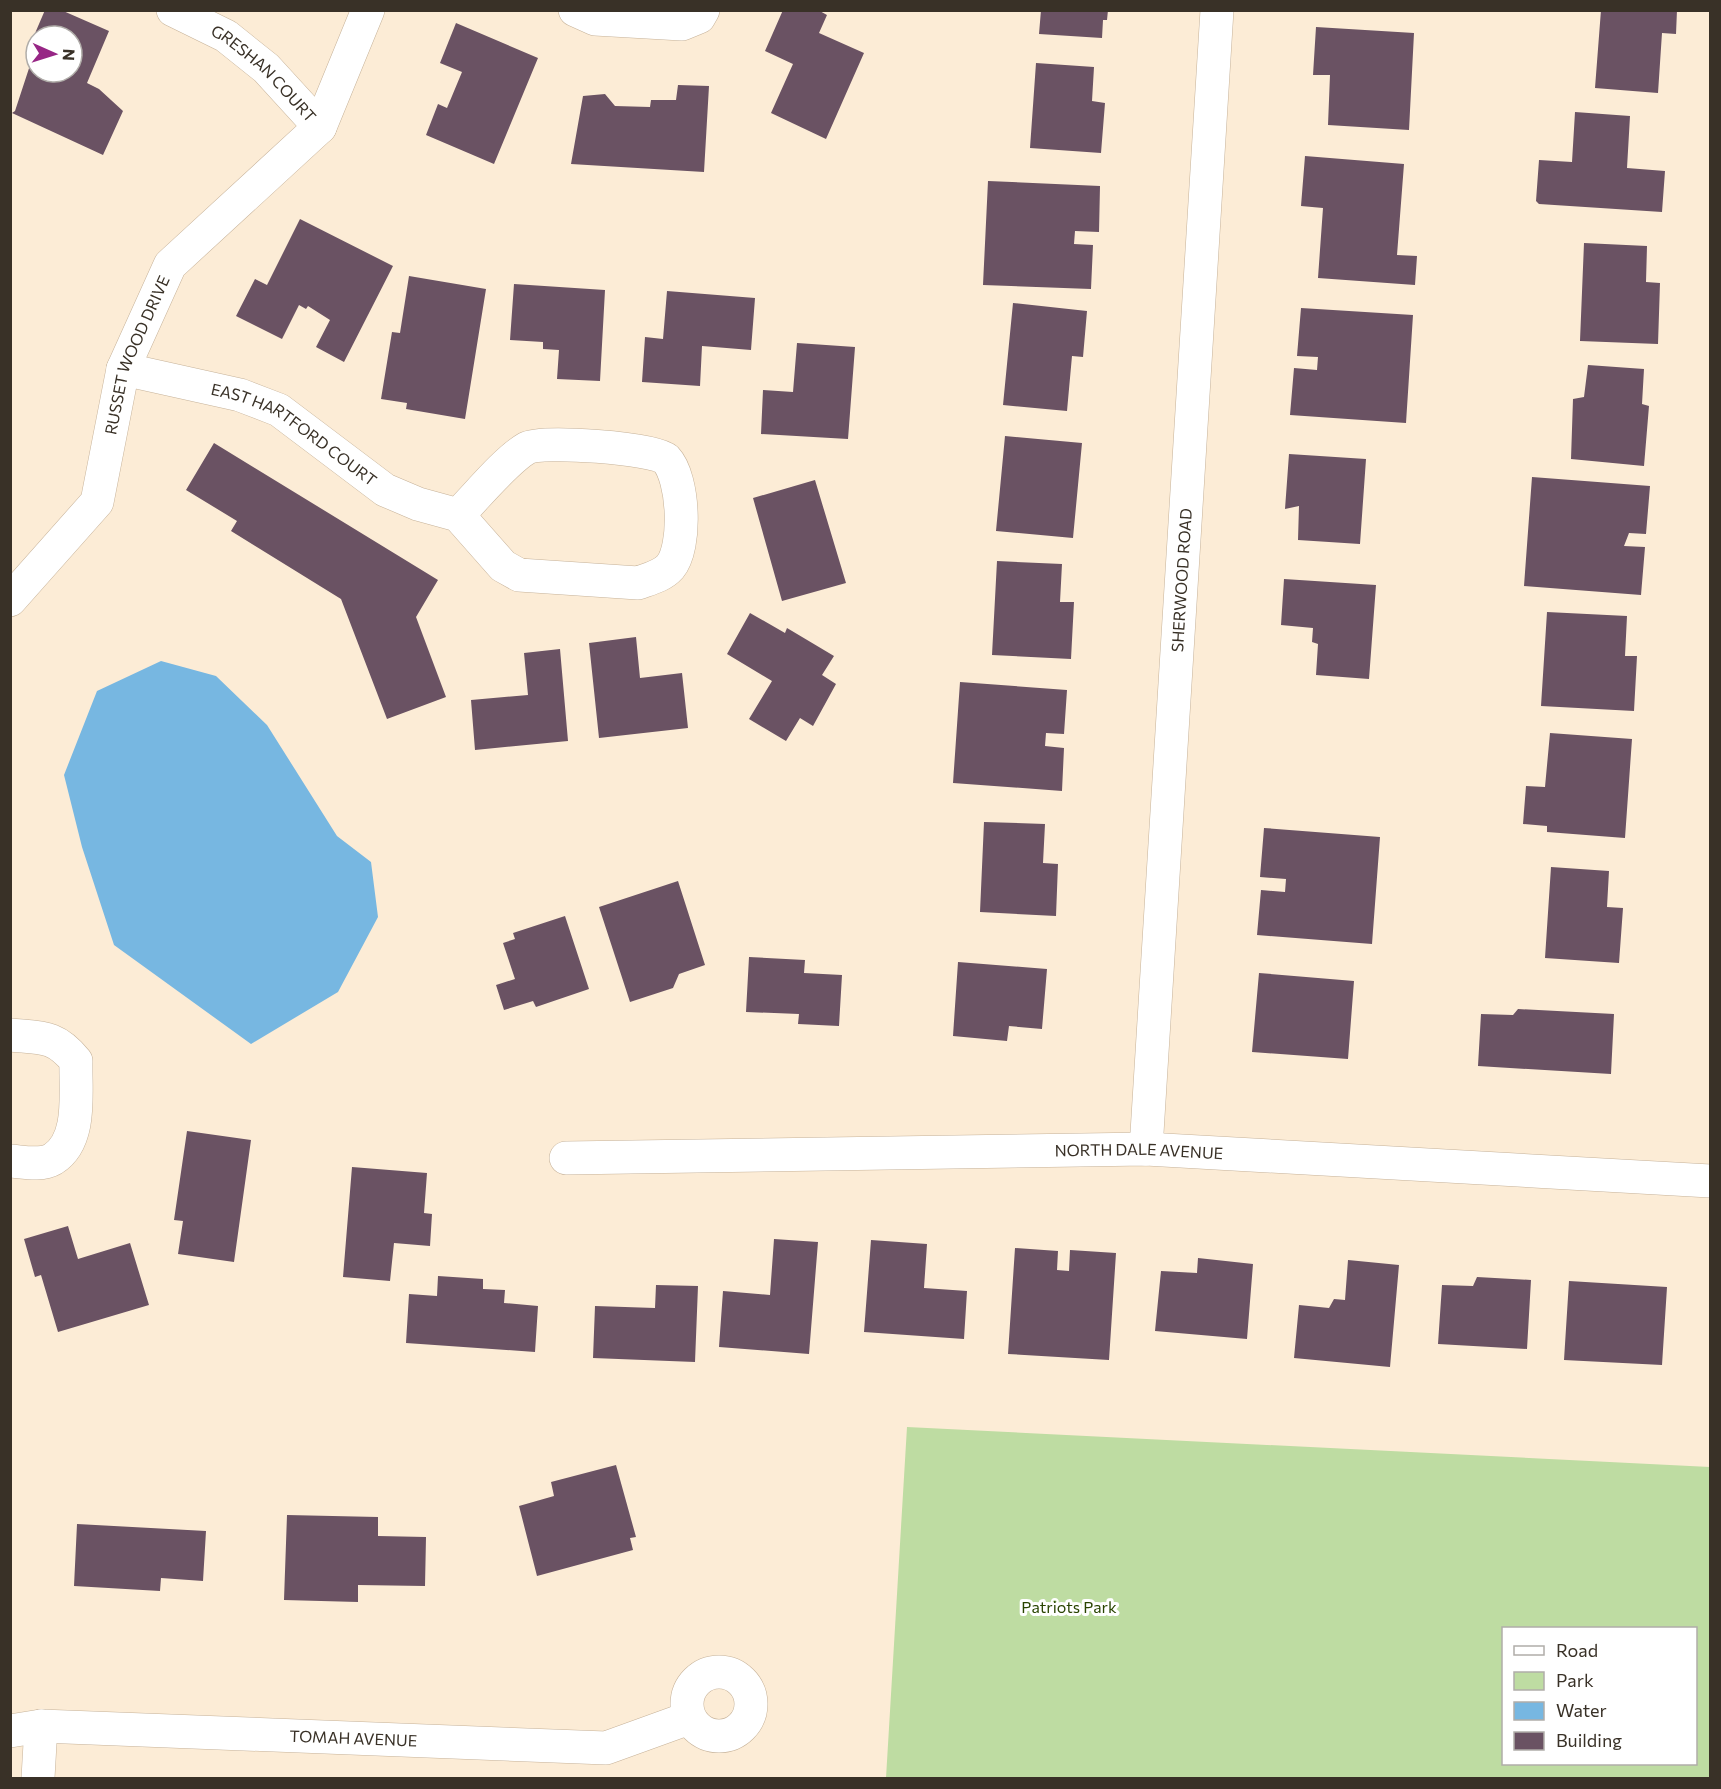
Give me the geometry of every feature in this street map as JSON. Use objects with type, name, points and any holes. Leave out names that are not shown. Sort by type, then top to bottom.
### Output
[{"type":"street","name":"GRESHAN COURT","points":[[172,10],[226,36],[266,68],[320,127]]},
{"type":"street","name":"RUSSET WOOD DRIVE","points":[[10,600],[97,502],[123,369],[170,265],[320,127],[368,10]]},
{"type":"street","points":[[575,10],[595,19],[682,24],[699,16],[703,10]]},
{"type":"street","name":"SHERWOOD ROAD","points":[[1146,1149],[1217,10]]},
{"type":"street","name":"EAST HARTFORD COURT","points":[[123,369],[240,395],[279,410],[385,490],[418,504],[458,515]]},
{"type":"street","points":[[547,444],[645,451],[664,457],[675,471],[681,488],[679,546],[670,566],[656,577],[638,583],[519,575],[502,566],[458,515],[528,447],[547,444]]},
{"type":"street","points":[[10,1035],[44,1038],[62,1045],[76,1061],[75,1116],[71,1137],[53,1158],[38,1163],[10,1161]]},
{"type":"street","name":"NORTH DALE AVENUE","points":[[566,1158],[1146,1149],[1710,1181]]},
{"type":"street","name":"TOMAH AVENUE","points":[[26,1728],[606,1748],[689,1718]]},
{"type":"street","points":[[26,1728],[38,1779]]},
{"type":"green space","name":"Patriots Park","points":[[907,1427],[1710,1467],[1710,1778],[886,1778]]},
{"type":"water","points":[[161,661],[216,676],[267,725],[337,836],[371,862],[378,917],[338,992],[251,1044],[114,945],[82,847],[64,775],[97,691]]},
{"type":"building","points":[[45,10],[61,10],[109,31],[87,83],[99,89],[123,111],[103,155],[12,113],[15,111],[24,84],[84,84],[84,24],[39,24]]},
{"type":"building","points":[[783,10],[818,10],[827,15],[819,33],[864,53],[826,139],[771,113],[793,64],[765,51]]},
{"type":"building","points":[[1041,10],[1108,10],[1107,20],[1103,20],[1102,38],[1039,34]]},
{"type":"building","points":[[1601,10],[1677,10],[1676,34],[1662,33],[1658,93],[1595,88]]},
{"type":"building","points":[[456,23],[538,58],[494,164],[426,135],[438,104],[447,108],[462,72],[440,63]]},
{"type":"building","points":[[1316,27],[1414,33],[1409,130],[1328,125],[1330,75],[1313,75]]},
{"type":"building","points":[[1036,63],[1094,67],[1092,101],[1105,103],[1101,153],[1030,148]]},
{"type":"building","points":[[678,85],[709,86],[704,172],[571,164],[583,96],[605,94],[615,106],[650,107],[651,100],[676,100]]},
{"type":"building","points":[[1575,112],[1630,116],[1627,168],[1665,171],[1662,212],[1539,204],[1536,201],[1539,160],[1572,162]]},
{"type":"building","points":[[1305,156],[1404,164],[1397,255],[1417,256],[1415,285],[1318,278],[1323,208],[1301,206]]},
{"type":"building","points":[[988,181],[1100,186],[1099,232],[1075,231],[1074,244],[1093,245],[1091,289],[983,285]]},
{"type":"building","points":[[300,219],[393,266],[344,362],[316,347],[330,320],[308,306],[306,309],[299,305],[282,339],[236,316],[255,279],[267,285]]},
{"type":"building","points":[[1584,243],[1647,246],[1646,282],[1660,283],[1658,344],[1580,341]]},
{"type":"building","points":[[409,276],[486,289],[465,419],[406,409],[407,403],[381,399],[392,332],[400,333]]},
{"type":"building","points":[[514,284],[605,290],[600,381],[557,379],[559,350],[543,349],[543,342],[510,340]]},
{"type":"building","points":[[667,291],[755,298],[751,350],[702,346],[700,386],[642,382],[645,337],[663,339]]},
{"type":"building","points":[[1013,303],[1087,311],[1083,357],[1072,356],[1067,411],[1003,405]]},
{"type":"building","points":[[1301,308],[1413,315],[1406,423],[1290,415],[1294,368],[1317,370],[1318,357],[1297,356]]},
{"type":"building","points":[[797,343],[855,347],[848,439],[761,434],[763,390],[793,392]]},
{"type":"building","points":[[1588,365],[1644,369],[1642,404],[1649,406],[1644,466],[1571,459],[1573,399],[1584,397]]},
{"type":"building","points":[[1005,436],[1082,443],[1073,538],[996,531]]},
{"type":"building","points":[[214,443],[438,580],[416,617],[446,697],[387,719],[341,599],[231,531],[237,521],[186,490]]},
{"type":"building","points":[[1289,454],[1366,459],[1360,544],[1298,540],[1299,506],[1285,509]]},
{"type":"building","points":[[1532,477],[1650,486],[1646,534],[1629,533],[1624,546],[1645,547],[1641,595],[1524,586]]},
{"type":"building","points":[[815,480],[846,583],[782,601],[753,498]]},
{"type":"building","points":[[997,561],[1062,564],[1060,602],[1074,602],[1071,659],[992,655]]},
{"type":"building","points":[[1284,579],[1376,585],[1369,679],[1316,675],[1318,644],[1312,642],[1313,628],[1281,625]]},
{"type":"building","points":[[1547,612],[1627,616],[1625,656],[1637,656],[1634,711],[1541,706]]},
{"type":"building","points":[[750,613],[785,633],[787,628],[834,656],[822,675],[836,684],[813,726],[800,718],[786,741],[749,719],[772,681],[727,654]]},
{"type":"building","points":[[636,637],[640,678],[682,673],[688,728],[599,738],[589,643]]},
{"type":"building","points":[[560,649],[568,741],[475,750],[471,700],[528,695],[524,653]]},
{"type":"building","points":[[960,682],[1067,690],[1064,734],[1046,733],[1045,746],[1064,748],[1062,791],[953,783]]},
{"type":"building","points":[[1550,733],[1632,739],[1625,838],[1547,832],[1547,826],[1523,824],[1526,786],[1545,787]]},
{"type":"building","points":[[984,822],[1045,824],[1043,863],[1058,864],[1056,916],[980,912]]},
{"type":"building","points":[[1264,828],[1380,837],[1372,944],[1257,935],[1261,890],[1285,892],[1286,879],[1260,877]]},
{"type":"building","points":[[1551,867],[1609,871],[1607,907],[1623,908],[1619,963],[1545,958]]},
{"type":"building","points":[[678,881],[705,965],[679,974],[673,988],[630,1002],[599,907]]},
{"type":"building","points":[[565,916],[589,989],[536,1007],[533,1001],[504,1010],[496,985],[515,979],[503,943],[515,939],[513,933]]},
{"type":"building","points":[[749,957],[805,960],[804,973],[842,975],[839,1026],[798,1024],[799,1014],[746,1012]]},
{"type":"building","points":[[958,962],[1047,969],[1042,1029],[1009,1026],[1007,1041],[953,1036]]},
{"type":"building","points":[[1259,973],[1354,981],[1348,1059],[1252,1052]]},
{"type":"building","points":[[1518,1009],[1614,1014],[1611,1074],[1478,1066],[1481,1014],[1513,1015]]},
{"type":"building","points":[[187,1131],[251,1140],[234,1262],[178,1254],[183,1221],[174,1220]]},
{"type":"building","points":[[352,1167],[427,1173],[424,1213],[432,1214],[430,1246],[394,1243],[390,1281],[343,1277]]},
{"type":"building","points":[[68,1226],[78,1259],[130,1243],[149,1305],[58,1332],[41,1275],[35,1277],[24,1239]]},
{"type":"building","points":[[774,1239],[818,1242],[809,1354],[719,1347],[723,1291],[770,1295]]},
{"type":"building","points":[[871,1240],[927,1244],[924,1288],[967,1291],[964,1339],[864,1332]]},
{"type":"building","points":[[1015,1248],[1058,1251],[1057,1270],[1069,1271],[1070,1250],[1116,1253],[1109,1360],[1008,1354]]},
{"type":"building","points":[[1198,1258],[1253,1264],[1247,1339],[1155,1331],[1161,1271],[1197,1273]]},
{"type":"building","points":[[1348,1260],[1399,1265],[1390,1367],[1294,1358],[1299,1305],[1329,1308],[1334,1299],[1345,1300]]},
{"type":"building","points":[[438,1276],[483,1279],[483,1289],[505,1290],[504,1303],[538,1306],[535,1352],[406,1343],[409,1294],[437,1296]]},
{"type":"building","points":[[1477,1277],[1531,1280],[1527,1349],[1438,1344],[1442,1285],[1473,1286]]},
{"type":"building","points":[[1569,1281],[1667,1287],[1662,1365],[1564,1360]]},
{"type":"building","points":[[656,1285],[698,1286],[695,1362],[593,1358],[595,1306],[655,1308]]},
{"type":"building","points":[[616,1465],[636,1537],[630,1538],[633,1550],[537,1576],[519,1506],[554,1496],[551,1482]]},
{"type":"building","points":[[287,1515],[378,1517],[378,1536],[426,1537],[425,1586],[358,1585],[358,1602],[284,1600]]},
{"type":"building","points":[[77,1524],[206,1531],[203,1581],[161,1578],[160,1591],[74,1586]]}]
